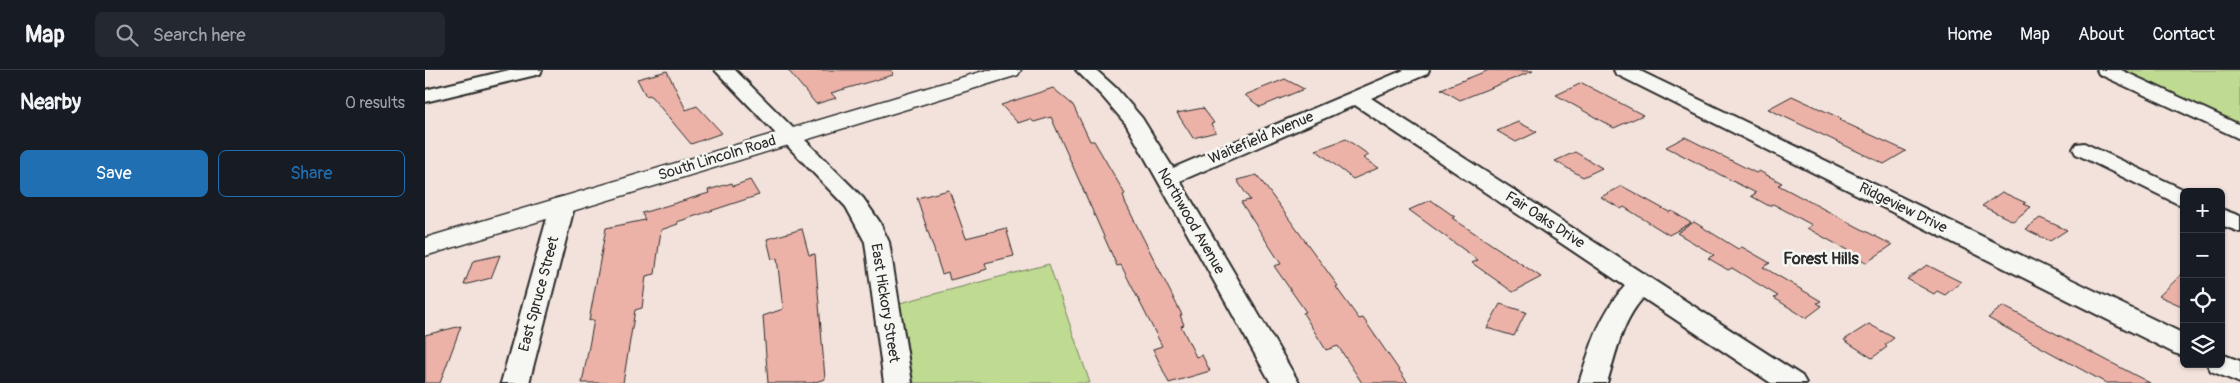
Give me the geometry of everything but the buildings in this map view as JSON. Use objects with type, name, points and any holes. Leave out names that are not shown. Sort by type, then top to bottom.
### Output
[{"type":"street","points":[[425,96],[533,70]]},
{"type":"street","name":"East Hickory Street","points":[[724,70],[855,203],[867,221],[877,242],[899,383]]},
{"type":"street","name":"South Lincoln Road","points":[[425,247],[1010,70]]},
{"type":"street","name":"Northwood Avenue","points":[[1085,70],[1122,105],[1135,122],[1285,383]]},
{"type":"street","points":[[1356,97],[1420,70]]},
{"type":"street","name":"Ridgeview Drive","points":[[1623,70],[2180,344]]},
{"type":"street","points":[[2106,70],[2240,133]]},
{"type":"street","name":"Waitefield Avenue","points":[[1167,179],[1356,97]]},
{"type":"street","name":"Fair Oaks Drive","points":[[1356,97],[1643,283],[1792,383]]},
{"type":"street","points":[[2084,149],[2180,196]]},
{"type":"street","name":"East Spruce Street","points":[[515,383],[563,204]]},
{"type":"street","points":[[2225,218],[2240,225]]},
{"type":"street","points":[[1593,383],[1609,332],[1623,304],[1643,283]]},
{"type":"street","points":[[2225,366],[2240,373]]},
{"type":"green space","points":[[2115,70],[2240,70],[2240,129]]},
{"type":"green space","points":[[1049,264],[1090,383],[914,383],[900,303]]},
{"type":"district","name":"Forest Hills","points":[[1821,259]]}]
